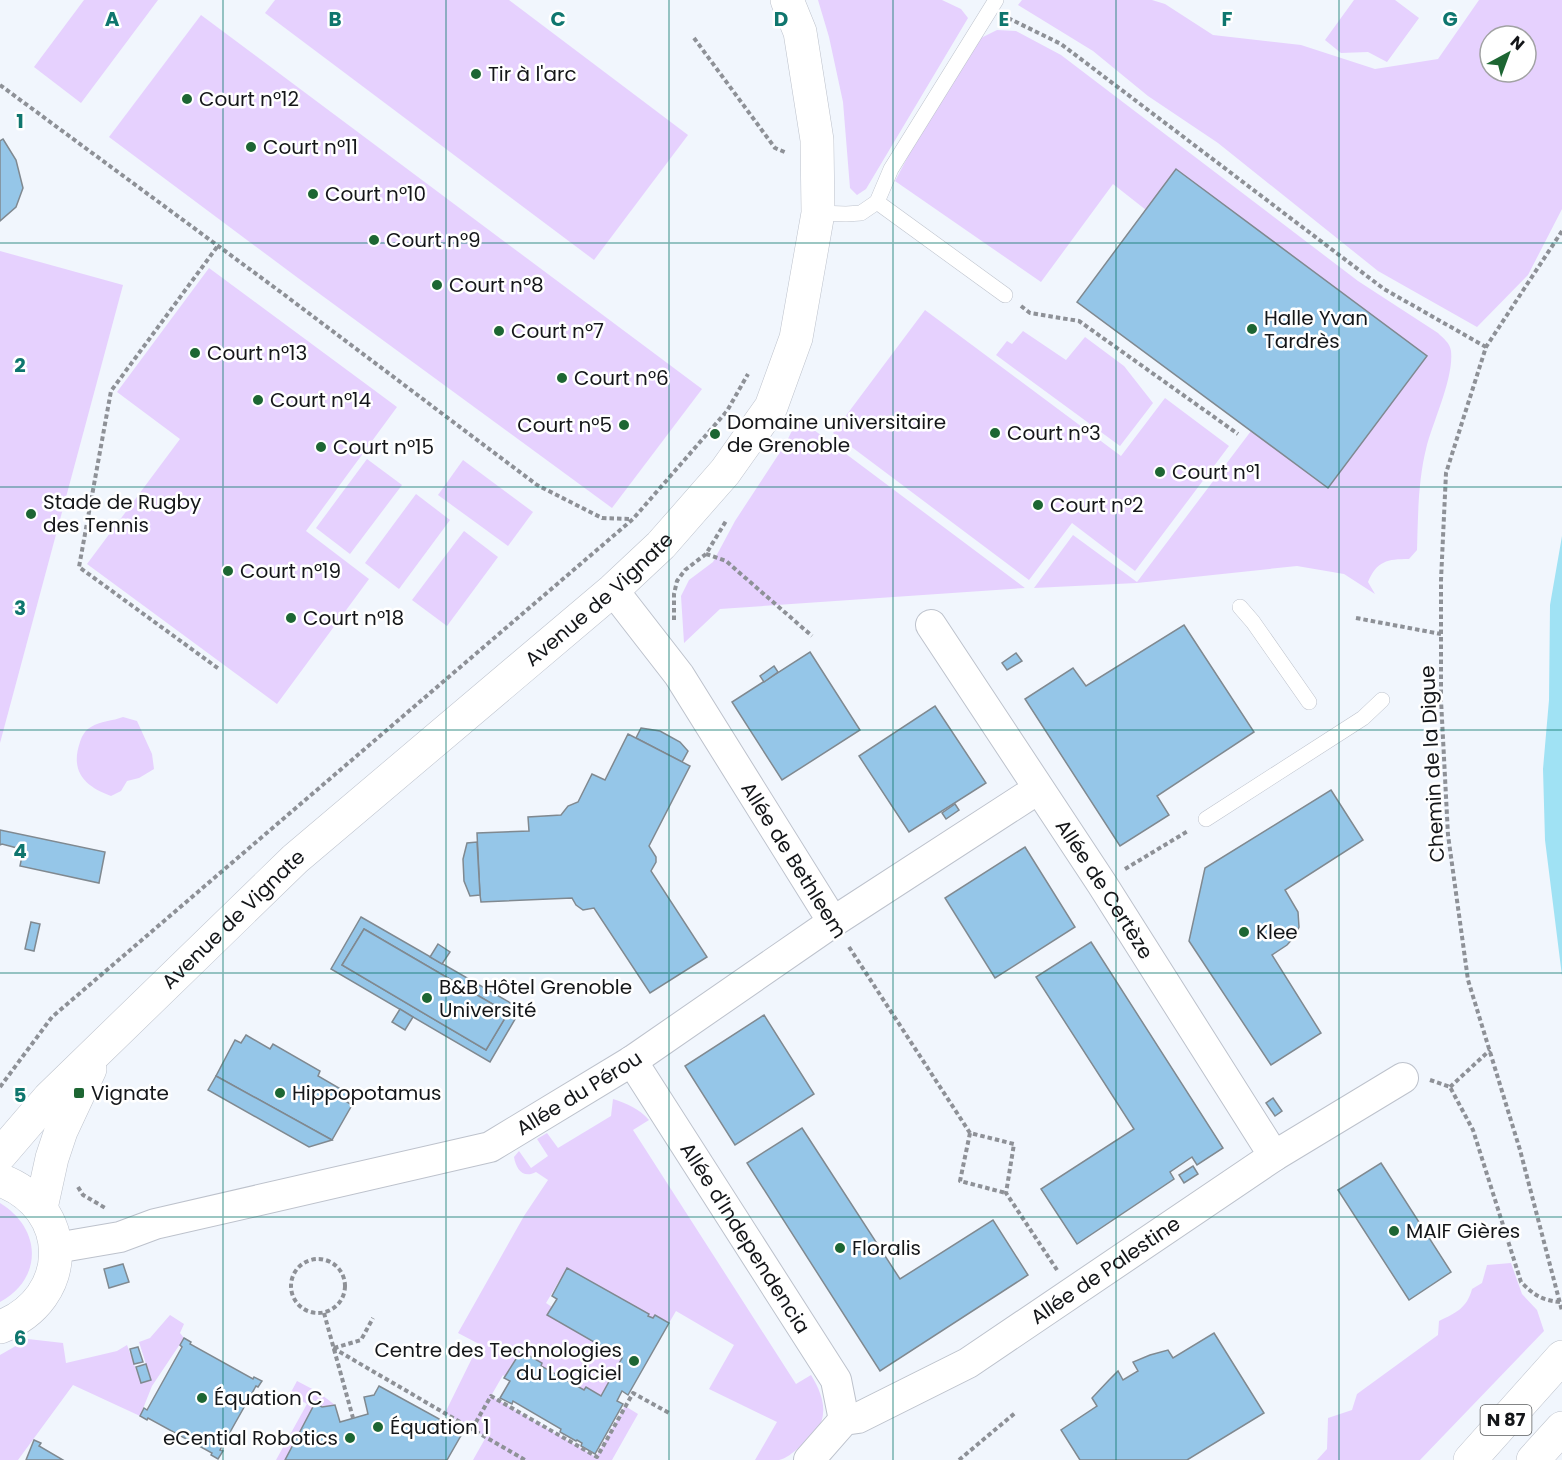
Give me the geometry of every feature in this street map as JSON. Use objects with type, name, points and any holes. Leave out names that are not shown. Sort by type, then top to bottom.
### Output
[{"type":"main road","name":"Avenue de Vignate","points":[[0,1155],[49,1098],[295,859],[613,590],[661,545],[725,472],[771,407],[796,338],[818,213],[817,140],[800,32],[787,0]]},
{"type":"main road","name":"Avenue de Vignate","points":[[41,1208],[52,1158],[61,1131],[98,1052]]},
{"type":"main road","points":[[0,1180],[13,1184],[29,1194],[41,1208],[51,1227],[56,1248],[56,1263],[46,1291],[27,1314],[0,1327]]},
{"type":"main road","name":"N 87","points":[[1470,1460],[1552,1368]]},
{"type":"street","name":"Allée de Bethleem","points":[[613,590],[679,675],[832,922]]},
{"type":"street","name":"Allée de Certèze","points":[[931,625],[1101,884],[1274,1156]]},
{"type":"street","name":"Allée du Pérou","points":[[56,1248],[120,1237],[155,1224],[490,1147],[632,1061],[832,922],[1038,789]]},
{"type":"street","name":"Allée d'Independencia","points":[[632,1061],[836,1380],[844,1420]]},
{"type":"street","name":"Allée de Palestine","points":[[844,1420],[858,1418],[968,1363],[1274,1156],[1403,1078]]},
{"type":"street","points":[[809,1460],[844,1420]]},
{"type":"lane","points":[[818,213],[861,213],[877,202],[891,169],[993,5]]},
{"type":"lane","points":[[877,202],[1005,295]]},
{"type":"lane","points":[[1240,607],[1310,702]]},
{"type":"lane","points":[[1206,819],[1363,718],[1382,700]]},
{"type":"path","points":[[993,5],[1061,44],[1384,289],[1486,347]]},
{"type":"path","points":[[694,38],[775,148],[794,156]]},
{"type":"path","points":[[0,85],[537,485],[602,518],[633,519]]},
{"type":"path","name":"Chemin de la Digue","points":[[1562,231],[1486,347],[1446,473],[1441,580],[1442,700],[1448,835],[1468,980],[1520,1150],[1562,1311]]},
{"type":"path","points":[[217,246],[111,391],[79,567],[219,669]]},
{"type":"path","points":[[1005,295],[1030,313],[1079,321],[1238,434]]},
{"type":"path","points":[[0,1087],[52,1017],[633,519],[727,411],[748,373]]},
{"type":"path","points":[[706,554],[726,561],[812,636]]},
{"type":"path","points":[[1356,618],[1442,634]]},
{"type":"path","points":[[1101,884],[1206,819]]},
{"type":"path","name":"Allée de Bethleem","points":[[832,922],[970,1133]]},
{"type":"path","points":[[1450,1087],[1490,1050]]},
{"type":"path","points":[[1403,1078],[1432,1080],[1450,1087],[1473,1130],[1521,1282],[1532,1293],[1544,1300],[1560,1302]]},
{"type":"path","points":[[1006,1192],[960,1181],[970,1133],[1014,1144],[1006,1192],[1072,1293]]},
{"type":"path","points":[[312,1259],[330,1261],[342,1273],[345,1281],[343,1298],[338,1305],[324,1313],[305,1310],[292,1296],[292,1277],[296,1269],[312,1259]]},
{"type":"path","points":[[324,1313],[353,1418]]},
{"type":"path","points":[[333,1348],[361,1340],[373,1318]]},
{"type":"path","points":[[333,1348],[525,1460]]},
{"type":"path","points":[[472,1429],[491,1396],[597,1457],[633,1393],[669,1413]]},
{"type":"path","points":[[959,1460],[1015,1413]]},
{"type":"shaded area","points":[[84,0],[158,0],[81,103],[34,67]]},
{"type":"shaded area","name":"Tir à l'arc","points":[[275,0],[509,0],[688,135],[594,260],[265,13]]},
{"type":"shaded area","points":[[818,0],[942,0],[961,9],[968,18],[866,189],[857,195],[850,188],[843,102],[829,37]]},
{"type":"shaded area","points":[[1022,0],[1152,0],[1165,4],[1213,35],[1301,45],[1375,69],[1438,59],[1479,0],[1562,0],[1562,209],[1528,275],[1477,327],[1378,271],[1218,143],[1148,96],[1093,51],[1018,5]]},
{"type":"shaded area","points":[[1354,0],[1395,0],[1419,18],[1387,62],[1368,52],[1341,53],[1325,40]]},
{"type":"shaded area","points":[[201,15],[702,389],[612,508],[109,137]]},
{"type":"shaded area","points":[[997,30],[1016,31],[1061,55],[1358,281],[1438,333],[1448,343],[1451,351],[1449,374],[1426,449],[1421,474],[1417,550],[1409,559],[1389,561],[1379,565],[1368,582],[1375,594],[1344,574],[1297,566],[1137,583],[1034,588],[1073,535],[1137,582],[1251,431],[1328,488],[1331,484],[1270,438],[1146,210],[1113,184],[1041,282],[895,181],[923,128],[981,38]]},
{"type":"shaded area","name":"Stade de Rugby des Tennis","points":[[0,251],[123,285],[0,743]]},
{"type":"shaded area","points":[[209,268],[397,407],[306,531],[369,579],[277,704],[87,564],[180,439],[117,392]]},
{"type":"shaded area","points":[[925,310],[1121,456],[1165,398],[1229,446],[1135,571],[1072,523],[1029,580],[833,433]]},
{"type":"shaded area","points":[[1023,331],[1066,360],[1085,337],[1124,366],[1153,403],[1120,446],[996,355],[1007,341],[1012,344]]},
{"type":"shaded area","points":[[798,418],[1025,588],[720,609],[684,643],[681,596],[689,580],[713,562],[735,521],[786,443]]},
{"type":"shaded area","points":[[367,459],[402,485],[350,554],[316,528]]},
{"type":"shaded area","points":[[463,460],[533,512],[508,546],[438,495]]},
{"type":"shaded area","points":[[416,494],[450,520],[399,589],[365,563]]},
{"type":"shaded area","points":[[464,531],[498,557],[447,626],[412,600]]},
{"type":"shaded area","points":[[123,717],[137,721],[152,754],[154,769],[139,778],[127,781],[121,791],[111,796],[93,787],[82,776],[78,769],[77,752],[85,731],[98,723]]},
{"type":"shaded area","points":[[613,1099],[641,1112],[649,1120],[633,1130],[796,1384],[811,1375],[817,1386],[823,1405],[821,1423],[809,1440],[784,1458],[755,1460],[777,1422],[709,1389],[734,1345],[676,1311],[669,1323],[655,1315],[653,1318],[648,1316],[567,1268],[546,1303],[552,1307],[548,1315],[622,1358],[601,1396],[586,1388],[584,1390],[541,1366],[542,1363],[521,1351],[491,1396],[596,1457],[625,1406],[638,1414],[612,1460],[473,1460],[486,1437],[445,1413],[479,1344],[458,1333],[524,1216],[548,1180],[536,1172],[527,1174],[521,1172],[514,1157],[519,1151],[531,1168],[548,1156],[537,1139],[547,1133],[558,1148],[611,1116]]},
{"type":"shaded area","points":[[0,1203],[14,1213],[23,1226],[30,1239],[32,1253],[30,1267],[24,1280],[14,1292],[0,1302]]},
{"type":"shaded area","points":[[1511,1263],[1522,1294],[1537,1310],[1544,1331],[1420,1460],[1317,1460],[1327,1449],[1328,1418],[1352,1410],[1357,1394],[1438,1335],[1439,1321],[1464,1305],[1472,1289],[1482,1283],[1487,1265]]},
{"type":"shaded area","points":[[170,1315],[184,1324],[180,1333],[184,1338],[152,1386],[140,1416],[73,1385],[18,1460],[0,1460],[0,1355],[28,1339],[63,1343],[66,1363],[117,1351],[127,1345],[141,1383],[151,1380],[139,1342],[150,1338]]},
{"type":"shaded area","points":[[297,1381],[318,1392],[335,1405],[322,1407],[315,1404],[285,1460],[276,1460],[307,1404],[290,1394]]},
{"type":"water","points":[[1562,536],[1562,976],[1545,840],[1543,769],[1549,700],[1550,605]]},
{"type":"building","points":[[3,139],[16,160],[23,188],[16,207],[0,221],[0,141]]},
{"type":"building","name":"Halle Yvan Tardrès","points":[[1176,169],[1427,356],[1328,488],[1077,302]]},
{"type":"building","points":[[1184,625],[1254,732],[1157,796],[1169,815],[1120,846],[1025,699],[1073,668],[1086,686]]},
{"type":"building","points":[[810,652],[860,730],[782,780],[732,702]]},
{"type":"building","points":[[1016,653],[1022,661],[1007,670],[1002,663]]},
{"type":"building","points":[[774,666],[778,672],[764,682],[760,676]]},
{"type":"building","points":[[935,706],[986,783],[909,832],[859,756]]},
{"type":"building","points":[[641,728],[660,731],[680,742],[688,751],[682,762],[636,738]]},
{"type":"building","points":[[628,734],[690,766],[649,846],[656,857],[651,871],[707,957],[650,993],[594,908],[583,910],[572,898],[481,902],[480,895],[477,833],[529,831],[528,817],[561,815],[568,806],[578,802],[592,774],[605,780]]},
{"type":"building","name":"Klee","points":[[1331,790],[1363,840],[1285,890],[1298,912],[1299,927],[1287,945],[1272,955],[1321,1033],[1271,1065],[1189,941],[1205,868]]},
{"type":"building","points":[[955,804],[959,810],[946,819],[942,813]]},
{"type":"building","points":[[0,830],[105,852],[99,883],[20,866],[22,856],[17,848],[0,845]]},
{"type":"building","points":[[477,842],[480,895],[470,896],[464,881],[463,859],[467,843]]},
{"type":"building","points":[[1025,847],[1075,927],[995,978],[945,898]]},
{"type":"building","points":[[361,917],[521,1009],[490,1062],[331,969]],"holes":[[[364,929],[508,1013],[486,1050],[342,965]]]},
{"type":"building","points":[[31,922],[40,924],[34,951],[25,949]]},
{"type":"building","points":[[364,929],[508,1013],[486,1050],[342,965]]},
{"type":"building","points":[[1091,942],[1223,1148],[1197,1165],[1192,1157],[1170,1172],[1174,1179],[1077,1244],[1041,1189],[1134,1129],[1036,977]]},
{"type":"building","points":[[438,944],[450,952],[442,964],[430,957]]},
{"type":"building","points":[[400,1009],[413,1017],[405,1030],[392,1022]]},
{"type":"building","points":[[764,1015],[814,1094],[735,1145],[685,1066]]},
{"type":"building","points":[[246,1035],[270,1049],[273,1044],[320,1071],[318,1076],[351,1095],[347,1102],[352,1105],[332,1140],[216,1076],[235,1040],[241,1043]]},
{"type":"building","points":[[216,1076],[332,1140],[309,1147],[208,1090]]},
{"type":"building","points":[[1273,1098],[1282,1111],[1275,1116],[1266,1103]]},
{"type":"building","name":"Floralis","points":[[802,1128],[900,1279],[993,1220],[1028,1275],[880,1371],[747,1163]]},
{"type":"building","name":"MAIF Gières","points":[[1381,1163],[1451,1272],[1409,1300],[1338,1190]]},
{"type":"building","points":[[1193,1166],[1198,1174],[1184,1183],[1179,1175]]},
{"type":"building","points":[[123,1264],[129,1282],[109,1288],[104,1269]]},
{"type":"building","name":"Centre des Technologies du Logiciel","points":[[567,1268],[649,1314],[648,1316],[653,1318],[655,1315],[669,1323],[628,1395],[622,1391],[617,1401],[623,1404],[595,1454],[581,1446],[582,1443],[560,1432],[561,1429],[513,1401],[512,1404],[500,1398],[510,1381],[504,1378],[521,1351],[542,1363],[541,1366],[584,1390],[586,1387],[601,1396],[622,1358],[547,1315],[557,1299],[552,1296]]},
{"type":"building","points":[[1214,1333],[1264,1413],[1187,1460],[1080,1460],[1061,1430],[1097,1406],[1092,1398],[1118,1371],[1123,1380],[1138,1371],[1133,1362],[1168,1350],[1173,1358]]},
{"type":"building","name":"Équation C","points":[[184,1338],[191,1342],[190,1344],[253,1379],[254,1377],[262,1381],[258,1387],[256,1386],[220,1450],[223,1451],[218,1459],[211,1455],[212,1453],[148,1418],[147,1420],[140,1416],[144,1408],[147,1410],[182,1347],[180,1345]]},
{"type":"building","points":[[138,1347],[143,1362],[134,1364],[130,1349]]},
{"type":"building","points":[[146,1364],[151,1380],[141,1383],[136,1367]]},
{"type":"building","name":"Équation 1","points":[[379,1386],[463,1432],[447,1460],[285,1460],[315,1403],[322,1407],[335,1405],[340,1422],[368,1414],[364,1397],[374,1395]]},
{"type":"building","points":[[34,1440],[41,1443],[39,1446],[63,1460],[26,1460]]},
{"type":"place","name":"Tir à l'arc","points":[[476,74]]},
{"type":"place","name":"Court n°12","points":[[187,99]]},
{"type":"place","name":"Court n°11","points":[[251,147]]},
{"type":"place","name":"Court n°10","points":[[313,194]]},
{"type":"place","name":"Court n°9","points":[[374,240]]},
{"type":"place","name":"Court n°8","points":[[437,285]]},
{"type":"place","name":"Halle Yvan Tardrès","points":[[1252,329]]},
{"type":"place","name":"Court n°7","points":[[499,331]]},
{"type":"place","name":"Court n°13","points":[[195,353]]},
{"type":"place","name":"Court n°6","points":[[562,378]]},
{"type":"place","name":"Court n°14","points":[[258,400]]},
{"type":"place","name":"Court n°5","points":[[624,425]]},
{"type":"place","name":"Court n°3","points":[[995,433]]},
{"type":"place","name":"Domaine universitaire de Grenoble","points":[[715,434]]},
{"type":"place","name":"Court n°15","points":[[321,447]]},
{"type":"place","name":"Court n°1","points":[[1160,472]]},
{"type":"place","name":"Court n°2","points":[[1038,505]]},
{"type":"place","name":"Stade de Rugby des Tennis","points":[[31,514]]},
{"type":"place","name":"Court n°19","points":[[228,571]]},
{"type":"place","name":"Court n°18","points":[[291,618]]},
{"type":"place","name":"Klee","points":[[1244,932]]},
{"type":"place","name":"B&B Hôtel Grenoble Université","points":[[427,998]]},
{"type":"place","name":"Vignate","points":[[79,1093]]},
{"type":"place","name":"Hippopotamus","points":[[280,1093]]},
{"type":"place","name":"MAIF Gières","points":[[1394,1231]]},
{"type":"place","name":"Floralis","points":[[840,1248]]},
{"type":"place","name":"Centre des Technologies du Logiciel","points":[[634,1361]]},
{"type":"place","name":"Équation C","points":[[202,1398]]},
{"type":"place","name":"Équation 1","points":[[378,1427]]},
{"type":"place","name":"eCential Robotics","points":[[350,1438]]}]
